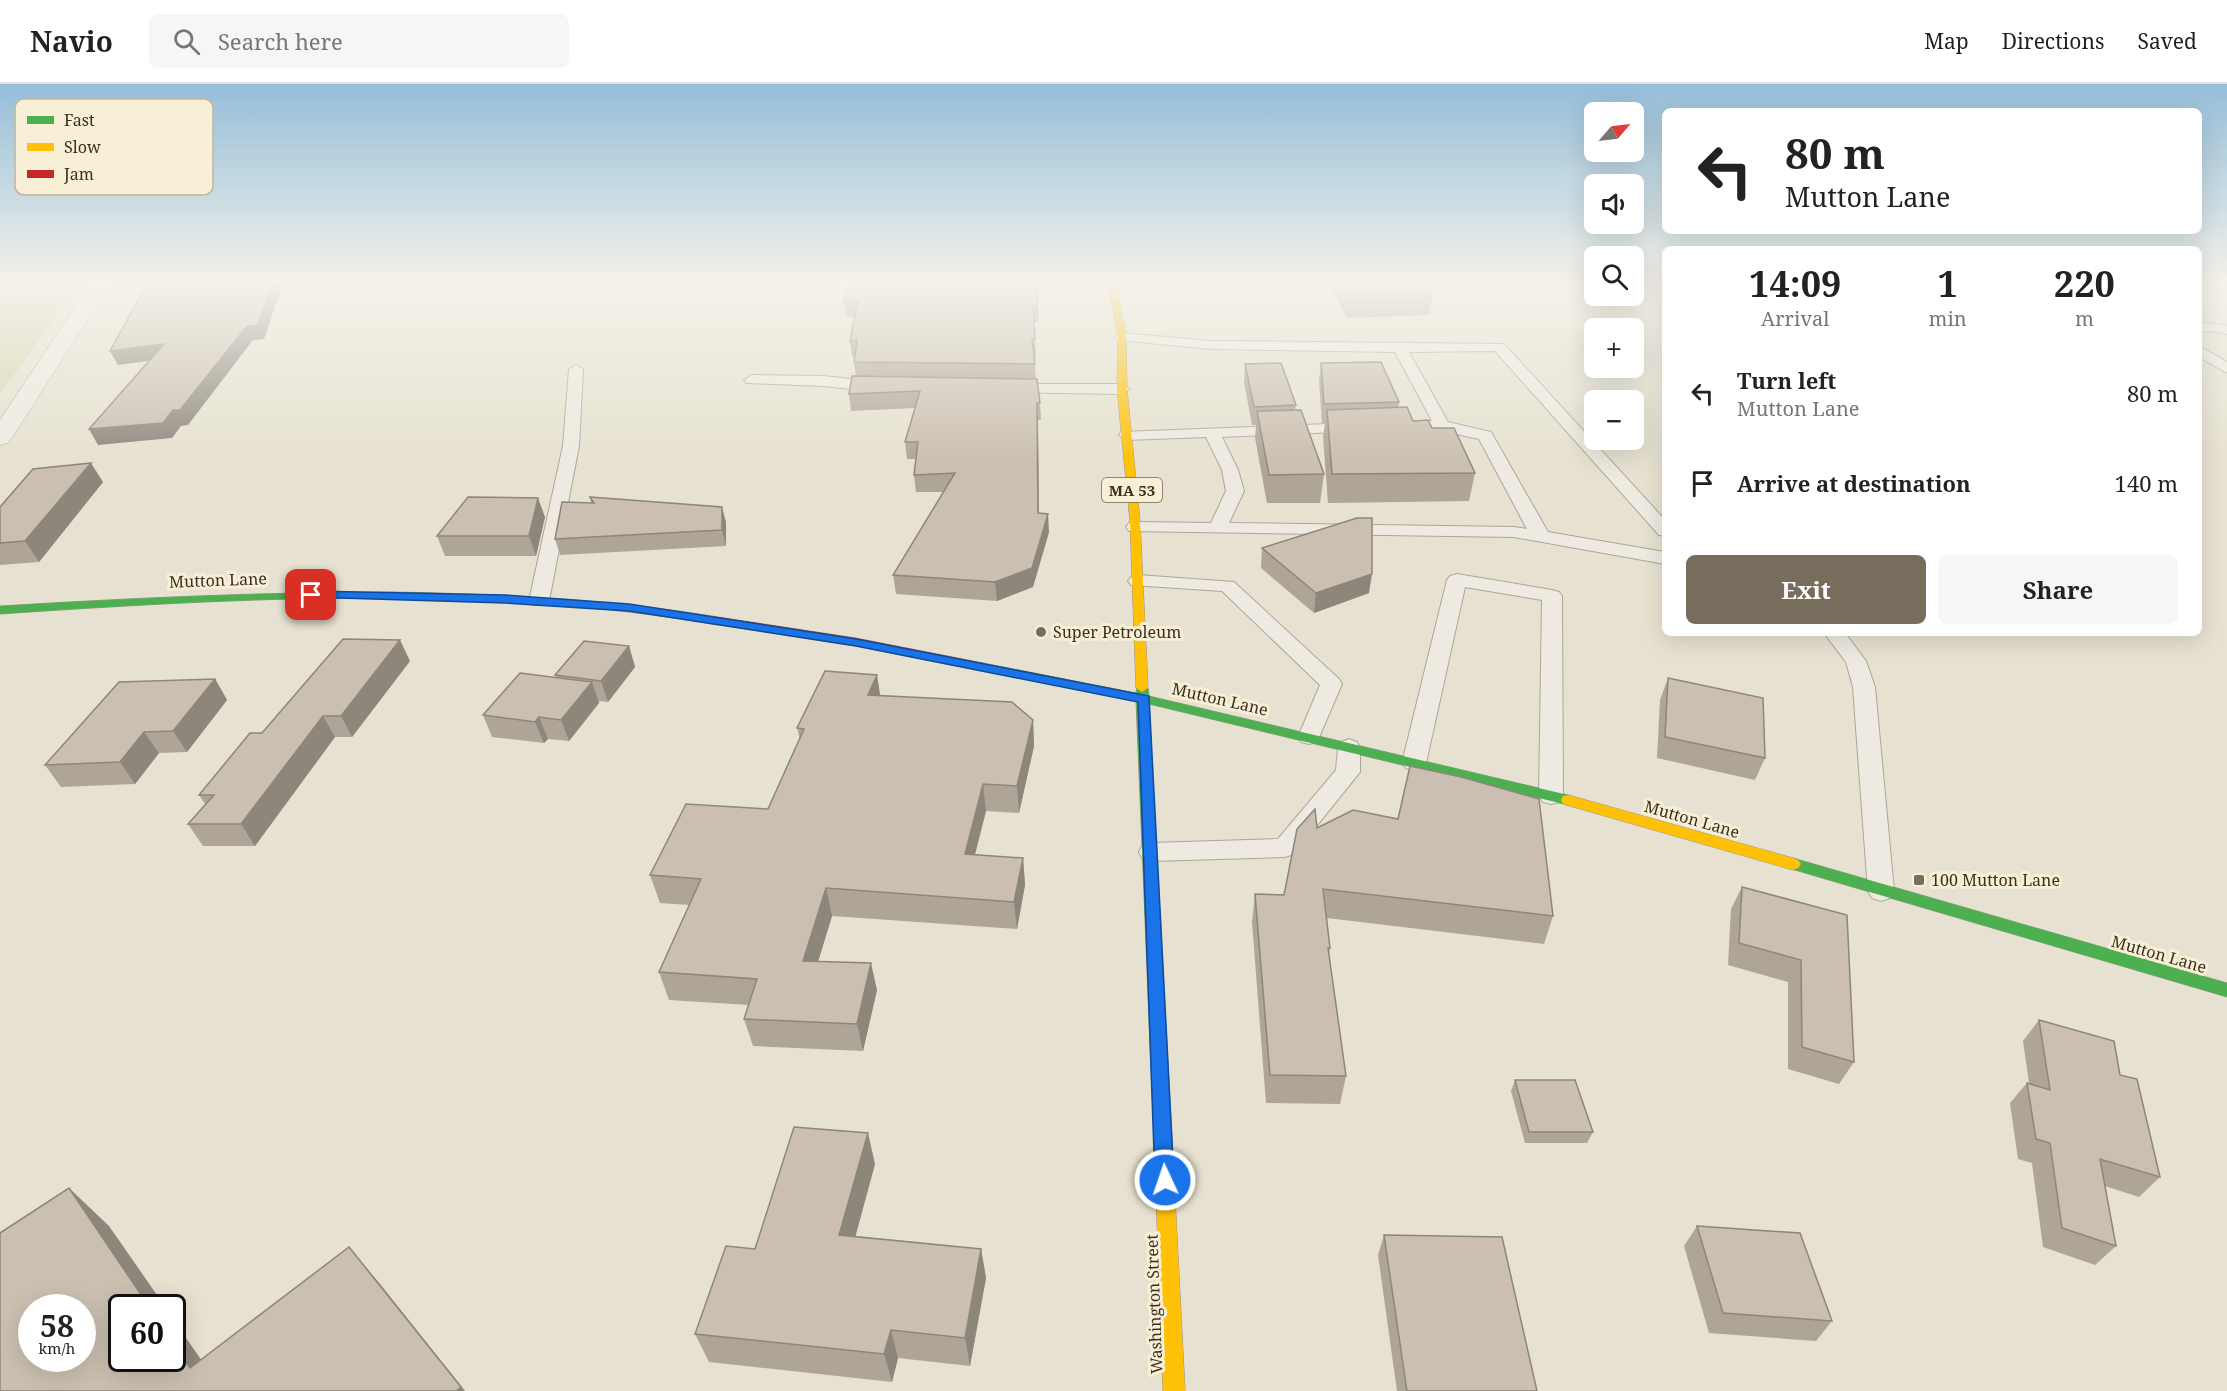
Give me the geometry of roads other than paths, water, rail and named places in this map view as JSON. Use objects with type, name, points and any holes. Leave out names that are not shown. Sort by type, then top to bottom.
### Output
[{"type":"street","points":[[0,438],[61,344]]},
{"type":"street","name":"Washington Street","points":[[1122,344],[1122,389],[1135,527],[1145,699],[1174,1391]]},
{"type":"street","name":"Mutton Lane","points":[[0,610],[164,599],[289,595],[539,601],[629,607],[856,642],[1145,699],[1551,796],[2227,990]]},
{"type":"lane","points":[[1200,344],[1400,348],[1499,347],[1662,528]]},
{"type":"lane","points":[[1400,348],[1442,426]]},
{"type":"lane","points":[[2202,352],[2227,369]]},
{"type":"lane","points":[[539,601],[571,446],[576,369]]},
{"type":"lane","points":[[752,381],[823,381],[856,386],[901,388]]},
{"type":"lane","points":[[993,388],[1122,389]]},
{"type":"lane","points":[[1127,435],[1442,426],[1485,435],[1541,537]]},
{"type":"lane","points":[[1211,432],[1230,470],[1235,490],[1217,528]]},
{"type":"lane","points":[[1135,527],[1514,532],[1662,557]]},
{"type":"lane","points":[[1414,763],[1457,580],[1552,596],[1551,796]]},
{"type":"lane","points":[[1138,581],[1227,586],[1330,684],[1309,737]]},
{"type":"lane","points":[[1836,636],[1856,661],[1864,687],[1881,891]]},
{"type":"lane","points":[[1151,852],[1285,848],[1348,772],[1350,747]]},
{"type":"place","name":"Super Petroleum","points":[[1041,632]]},
{"type":"place","name":"100 Mutton Lane","points":[[1919,880]]}]
